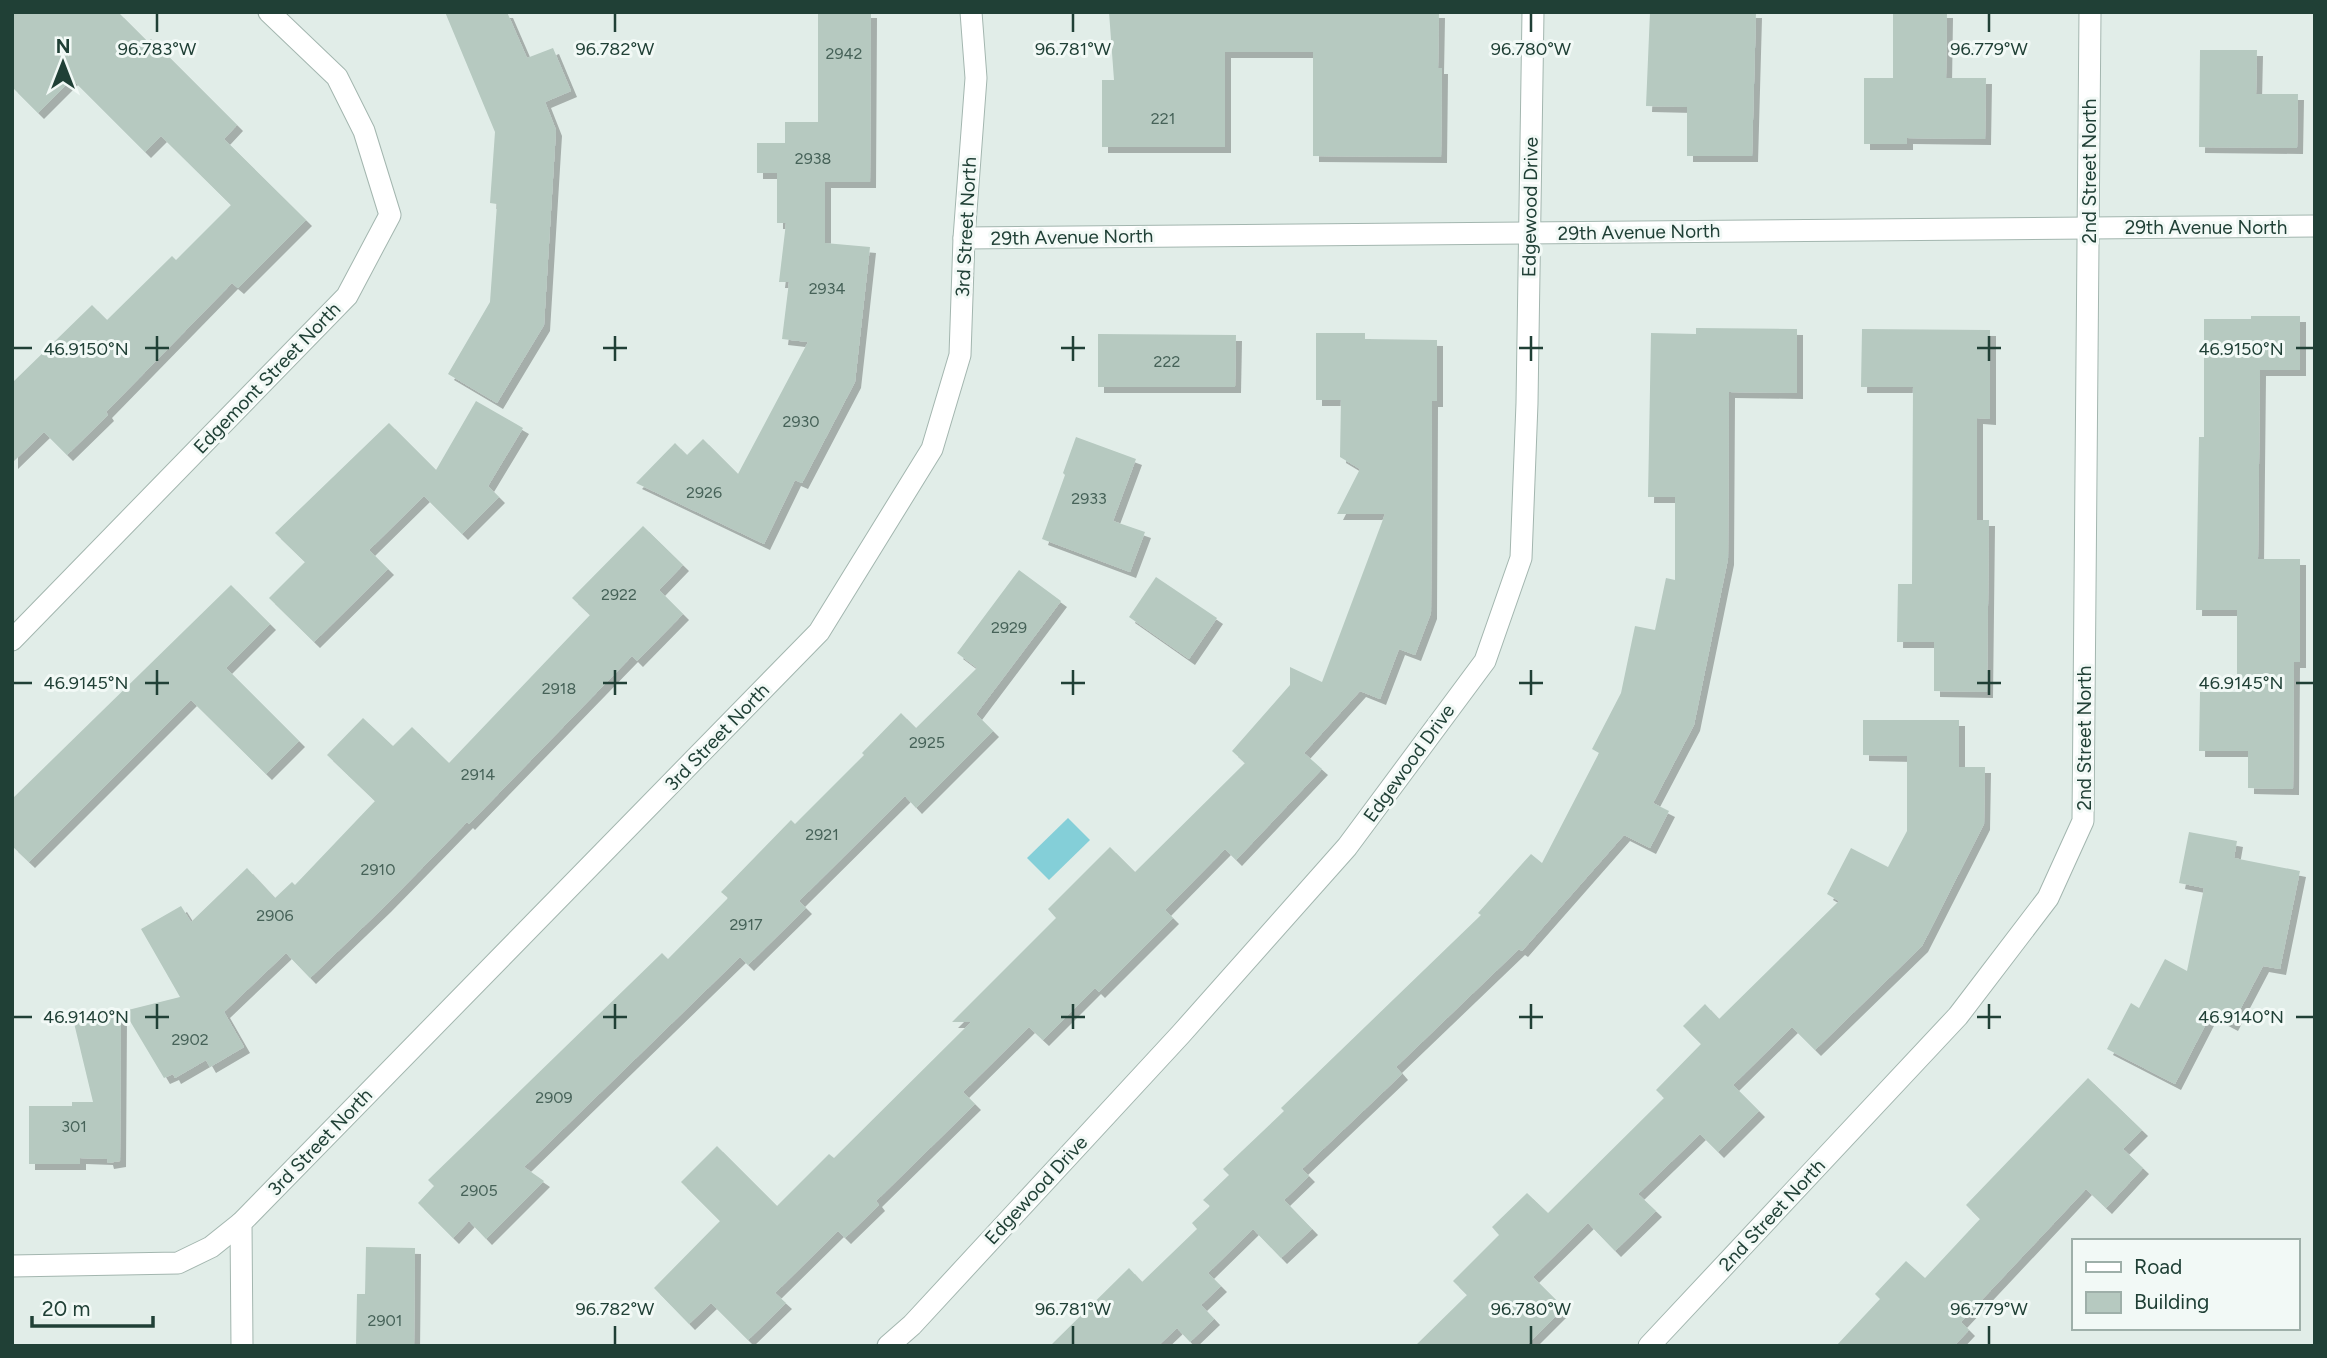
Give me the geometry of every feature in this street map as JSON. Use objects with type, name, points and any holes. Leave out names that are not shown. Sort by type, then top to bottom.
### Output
[{"type":"street","name":"Edgemont Street North","points":[[12,640],[347,296],[390,215],[364,131],[337,77],[269,12]]},
{"type":"street","name":"3rd Street North","points":[[240,1223],[819,632],[932,449],[960,355],[964,238],[976,78],[971,12]]},
{"type":"street","name":"Edgewood Drive","points":[[888,1346],[912,1325],[1171,1044],[1347,847],[1485,660],[1521,558],[1527,403],[1533,12]]},
{"type":"street","name":"2nd Street North","points":[[1649,1346],[1958,1016],[2048,898],[2083,821],[2090,12]]},
{"type":"street","name":"29th Avenue North","points":[[964,238],[2315,226]]},
{"type":"street","points":[[12,1266],[178,1263],[211,1247],[240,1223]]},
{"type":"street","points":[[240,1223],[242,1346]]},
{"type":"water","points":[[1068,818],[1090,840],[1049,880],[1027,858]]},
{"type":"building","points":[[12,12],[118,12],[148,42],[151,39],[237,125],[224,139],[306,220],[238,288],[232,283],[67,455],[44,432],[12,463],[12,383],[92,305],[107,320],[172,256],[176,260],[231,205],[161,136],[145,152],[72,79],[38,113],[12,87]]},
{"type":"building","points":[[445,12],[507,12],[527,58],[553,48],[571,91],[545,102],[556,130],[544,325],[497,403],[448,374],[490,302],[497,204],[490,203],[495,132]]},
{"type":"building","points":[[818,12],[871,12],[870,182],[825,182],[825,243],[870,247],[855,382],[802,483],[795,480],[764,544],[636,483],[675,443],[687,455],[703,439],[738,474],[808,342],[782,339],[789,282],[779,282],[786,223],[777,223],[777,173],[757,173],[757,143],[785,143],[785,122],[818,122]]},
{"type":"building","points":[[1109,12],[1439,12],[1438,68],[1442,68],[1441,157],[1313,156],[1313,52],[1225,52],[1225,147],[1102,147],[1102,80],[1114,80]]},
{"type":"building","points":[[1650,12],[1756,12],[1752,156],[1687,156],[1687,107],[1646,106]]},
{"type":"building","points":[[1893,12],[1947,12],[1946,78],[1986,78],[1985,139],[1907,138],[1907,144],[1864,144],[1864,78],[1893,78]]},
{"type":"building","points":[[2200,50],[2257,50],[2256,94],[2298,94],[2297,148],[2199,147]]},
{"type":"building","points":[[2251,316],[2300,316],[2300,370],[2260,370],[2258,559],[2300,559],[2300,662],[2294,662],[2293,789],[2248,788],[2248,751],[2199,751],[2200,692],[2237,692],[2237,610],[2196,610],[2199,437],[2204,437],[2204,319],[2251,319]]},
{"type":"building","points":[[1696,328],[1797,329],[1797,393],[1729,392],[1728,559],[1694,725],[1653,803],[1669,811],[1650,848],[1624,835],[1522,951],[1519,949],[1396,1067],[1402,1074],[1302,1169],[1309,1176],[1284,1200],[1312,1229],[1281,1258],[1253,1229],[1208,1273],[1221,1286],[1201,1305],[1214,1319],[1190,1342],[1177,1328],[1158,1346],[1050,1346],[1129,1268],[1142,1282],[1197,1229],[1192,1223],[1210,1206],[1203,1200],[1229,1175],[1223,1169],[1284,1111],[1281,1108],[1481,915],[1478,913],[1531,854],[1542,863],[1599,753],[1592,749],[1621,693],[1635,626],[1655,630],[1666,578],[1675,580],[1675,497],[1648,497],[1651,333],[1696,334]]},
{"type":"building","points":[[1862,329],[1990,330],[1990,419],[1977,418],[1977,520],[1989,520],[1987,692],[1934,691],[1934,642],[1897,642],[1898,584],[1912,584],[1913,387],[1861,387]]},
{"type":"building","points":[[1316,333],[1365,333],[1365,339],[1437,340],[1437,401],[1432,401],[1431,613],[1415,655],[1399,649],[1380,699],[1360,691],[1304,753],[1322,769],[1236,860],[1225,849],[1165,910],[1173,918],[1099,992],[1095,988],[1043,1040],[1029,1027],[963,1092],[975,1104],[876,1201],[879,1205],[845,1238],[838,1231],[775,1293],[786,1303],[748,1340],[711,1303],[689,1324],[654,1288],[720,1221],[681,1182],[717,1146],[777,1206],[829,1154],[834,1158],[971,1022],[952,1022],[1056,918],[1048,909],[1110,847],[1135,872],[1245,763],[1232,751],[1290,685],[1290,667],[1322,682],[1385,514],[1337,514],[1360,469],[1340,457],[1341,400],[1316,400]]},
{"type":"building","points":[[1098,334],[1236,335],[1235,387],[1098,387]]},
{"type":"building","points":[[476,401],[523,428],[488,486],[499,497],[462,534],[424,496],[369,550],[388,569],[314,642],[269,598],[305,562],[275,533],[389,423],[436,470]]},
{"type":"building","points":[[1076,437],[1136,459],[1113,521],[1145,532],[1130,572],[1042,539]]},
{"type":"building","points":[[643,526],[683,565],[659,590],[683,614],[637,661],[632,656],[469,824],[467,822],[310,978],[286,953],[224,1012],[244,1047],[210,1067],[206,1060],[175,1078],[173,1074],[164,1078],[124,1011],[180,997],[141,929],[181,906],[191,922],[247,868],[275,898],[292,882],[295,885],[375,801],[327,755],[363,718],[393,746],[412,727],[449,763],[590,615],[572,598]]},
{"type":"building","points":[[1019,570],[1061,601],[976,714],[993,731],[916,808],[905,796],[799,901],[806,908],[748,965],[740,957],[524,1167],[544,1181],[486,1239],[469,1221],[453,1238],[418,1203],[434,1186],[428,1180],[662,953],[668,959],[728,898],[721,892],[791,820],[795,824],[864,755],[862,753],[901,713],[916,728],[977,668],[957,653]]},
{"type":"building","points":[[1156,577],[1217,618],[1189,659],[1129,617]]},
{"type":"building","points":[[231,585],[270,624],[226,668],[299,741],[266,774],[191,700],[29,862],[12,846],[12,799]]},
{"type":"building","points":[[1863,720],[1959,720],[1959,767],[1985,767],[1984,824],[1922,946],[1815,1050],[1792,1027],[1733,1085],[1759,1111],[1718,1152],[1700,1134],[1638,1194],[1656,1211],[1615,1251],[1588,1223],[1533,1277],[1564,1308],[1526,1346],[1415,1346],[1467,1295],[1453,1281],[1499,1235],[1492,1227],[1527,1193],[1548,1213],[1664,1098],[1656,1090],[1701,1044],[1683,1026],[1705,1004],[1719,1019],[1839,901],[1827,894],[1851,848],[1888,867],[1907,831],[1907,756],[1863,755]]},
{"type":"building","points":[[2189,832],[2237,841],[2234,858],[2300,871],[2280,969],[2263,966],[2232,1025],[2211,1014],[2175,1084],[2107,1049],[2131,1003],[2139,1008],[2165,959],[2187,971],[2204,888],[2179,883]]},
{"type":"building","points":[[121,1011],[120,1161],[108,1163],[107,1159],[80,1158],[80,1164],[29,1164],[29,1106],[72,1106],[72,1102],[93,1102],[74,1023]]},
{"type":"building","points":[[2088,1078],[2142,1130],[2123,1149],[2143,1168],[2106,1208],[2086,1189],[1961,1322],[1969,1330],[1954,1346],[1836,1346],[1880,1299],[1875,1294],[1906,1261],[1925,1278],[1980,1219],[1966,1205]]},
{"type":"building","points":[[366,1247],[415,1248],[414,1346],[356,1346],[357,1294],[365,1294]]}]
